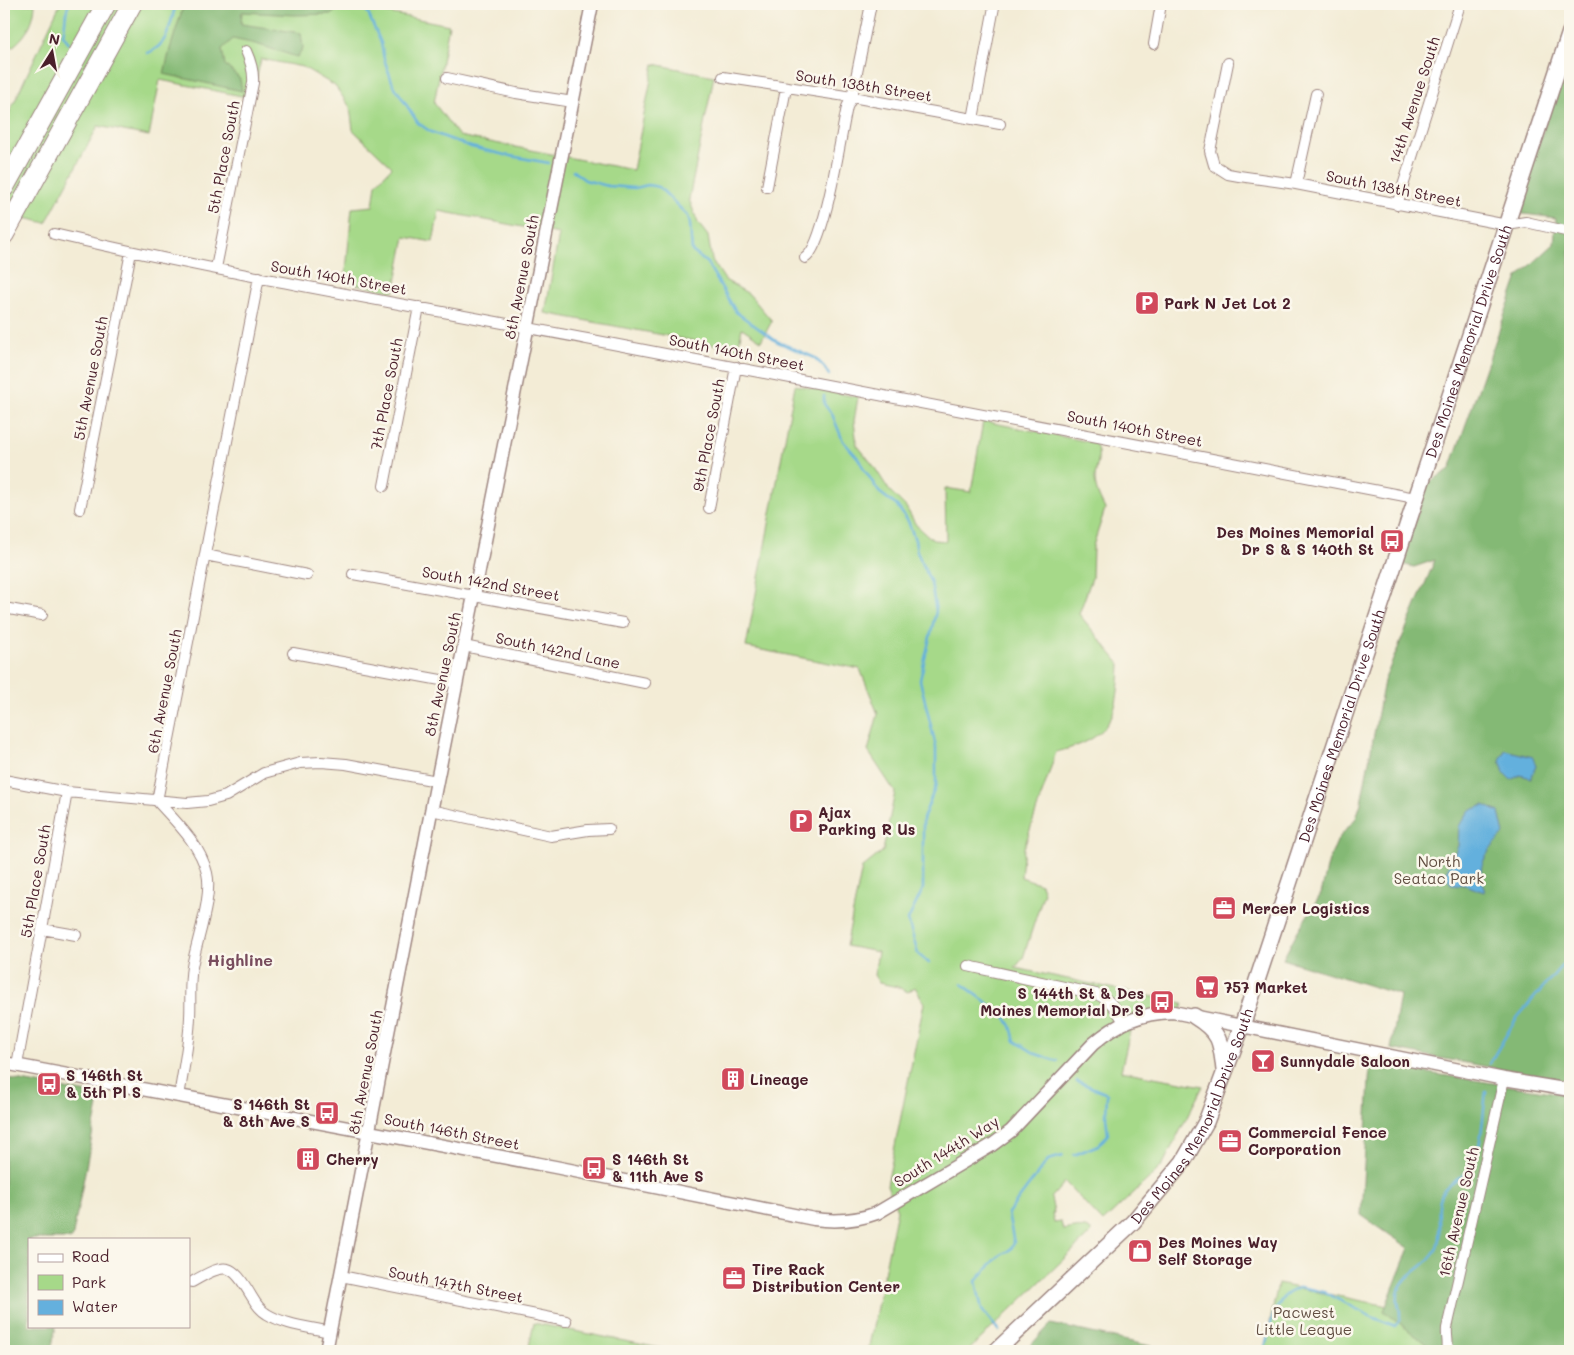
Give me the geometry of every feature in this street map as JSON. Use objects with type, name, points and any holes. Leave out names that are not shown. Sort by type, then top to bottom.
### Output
[{"type":"highway","points":[[4,188],[106,4]]},
{"type":"highway","points":[[4,234],[132,4]]},
{"type":"main road","name":"Des Moines Memorial Drive South","points":[[996,1351],[1133,1222],[1183,1162],[1206,1122],[1242,1026],[1570,32]]},
{"type":"main road","points":[[1194,1016],[1216,1033],[1222,1050],[1225,1072]]},
{"type":"street","name":"8th Avenue South","points":[[326,1351],[456,683],[592,4]]},
{"type":"street","points":[[805,258],[812,252],[823,223],[871,4]]},
{"type":"street","points":[[1154,44],[1162,4]]},
{"type":"street","name":"14th Avenue South","points":[[1397,205],[1460,4]]},
{"type":"street","points":[[973,119],[994,7]]},
{"type":"street","name":"5th Place South","points":[[216,268],[253,83],[252,68],[246,52]]},
{"type":"street","name":"South 138th Street","points":[[1228,63],[1210,151],[1214,165],[1228,174],[1296,184],[1506,225],[1526,222],[1570,232]]},
{"type":"street","points":[[447,78],[516,93],[573,102]]},
{"type":"street","name":"South 138th Street","points":[[723,78],[852,97],[1000,124]]},
{"type":"street","points":[[767,187],[786,88]]},
{"type":"street","points":[[1296,184],[1316,94]]},
{"type":"street","name":"South 140th Street","points":[[54,234],[131,252],[259,277],[1252,465],[1416,498]]},
{"type":"street","name":"5th Avenue South","points":[[80,509],[131,252]]},
{"type":"street","name":"6th Avenue South","points":[[157,801],[259,277]]},
{"type":"street","name":"7th Place South","points":[[384,486],[419,306]]},
{"type":"street","name":"9th Place South","points":[[709,508],[736,367]]},
{"type":"street","points":[[205,555],[306,575]]},
{"type":"street","name":"South 142nd Street","points":[[353,574],[623,623]]},
{"type":"street","points":[[4,608],[42,615]]},
{"type":"street","name":"South 142nd Lane","points":[[464,646],[645,683]]},
{"type":"street","points":[[293,653],[456,683]]},
{"type":"street","points":[[4,780],[67,792],[187,803],[208,802],[226,796],[264,773],[300,763],[346,764],[437,781]]},
{"type":"street","name":"5th Place South","points":[[17,1065],[67,792]]},
{"type":"street","points":[[157,801],[190,840],[204,862],[208,876],[208,889],[192,968],[188,1032],[179,1097]]},
{"type":"street","points":[[432,810],[551,836],[588,830],[609,829]]},
{"type":"street","points":[[42,929],[76,935]]},
{"type":"street","points":[[968,966],[1096,994],[1106,998],[1113,1004],[1124,1022]]},
{"type":"street","name":"South 144th Way","points":[[836,1222],[862,1218],[877,1213],[992,1145],[1023,1119],[1093,1044],[1112,1028],[1124,1022],[1156,1012],[1173,1012],[1504,1079],[1570,1090]]},
{"type":"street","name":"South 146th Street","points":[[4,1063],[836,1222]]},
{"type":"street","name":"16th Avenue South","points":[[1450,1349],[1446,1338],[1447,1328],[1504,1079]]},
{"type":"street","points":[[192,1282],[212,1271],[224,1268],[231,1270],[237,1274],[260,1309],[266,1314],[291,1324],[330,1332]]},
{"type":"street","name":"South 147th Street","points":[[341,1276],[566,1321]]},
{"type":"green space","points":[[4,4],[35,4],[30,26],[17,43],[4,52]]},
{"type":"green space","points":[[60,4],[368,4],[383,12],[449,25],[434,103],[459,136],[633,170],[654,64],[714,76],[689,199],[698,223],[708,236],[712,260],[725,280],[749,294],[772,321],[761,341],[742,328],[738,349],[545,313],[559,234],[439,211],[433,242],[405,237],[394,292],[345,282],[352,208],[373,206],[376,184],[392,167],[353,130],[350,107],[335,86],[303,67],[261,59],[252,98],[160,80],[149,136],[98,126],[46,223],[4,213],[4,124]]},
{"type":"green space","points":[[184,4],[336,4],[340,7],[332,14],[295,15],[242,12],[241,24],[301,33],[303,48],[297,57],[233,39],[222,49],[225,65],[240,79],[242,91],[164,74]]},
{"type":"green space","name":"North Seatac Park","points":[[1570,48],[1570,1082],[1391,1049],[1400,995],[1283,959],[1297,932],[1321,894],[1329,860],[1338,839],[1356,818],[1361,803],[1384,681],[1435,560],[1414,567],[1401,564],[1427,484],[1450,469],[1518,277],[1554,244],[1556,218],[1516,213]]},
{"type":"green space","points":[[795,385],[858,397],[854,421],[857,445],[889,490],[906,507],[916,525],[933,540],[946,541],[945,488],[971,492],[983,421],[1095,443],[1098,452],[1095,482],[1105,509],[1093,546],[1092,578],[1079,614],[1120,664],[1117,698],[1108,723],[1100,732],[1074,747],[1056,752],[1024,848],[1021,877],[1041,884],[1044,892],[1023,958],[1015,968],[1183,1003],[1179,1021],[1133,1018],[1121,1071],[1203,1086],[1162,1166],[1103,1222],[1065,1182],[1051,1198],[1054,1223],[1061,1222],[1063,1230],[1086,1228],[1092,1232],[968,1351],[868,1351],[897,1210],[887,1185],[924,1003],[915,987],[908,992],[898,987],[879,983],[874,975],[878,952],[846,946],[862,868],[883,851],[895,792],[868,751],[878,714],[860,669],[746,647]]},
{"type":"green space","points":[[1370,1064],[1570,1095],[1570,1351],[1435,1351],[1384,1311],[1409,1248],[1361,1215]]},
{"type":"green space","points":[[4,1078],[100,1095],[72,1238],[28,1238],[28,1328],[56,1328],[51,1351],[4,1351]]},
{"type":"green space","name":"Pacwest Little League","points":[[1278,1284],[1442,1317],[1435,1351],[1264,1351]]},
{"type":"green space","points":[[534,1323],[675,1351],[528,1351]]},
{"type":"green space","points":[[1051,1324],[1173,1351],[1025,1351]]},
{"type":"water","points":[[1505,750],[1533,757],[1536,766],[1531,778],[1520,775],[1511,780],[1504,773],[1500,760]]},
{"type":"water","points":[[1484,805],[1499,812],[1504,834],[1489,851],[1482,866],[1481,875],[1484,892],[1465,885],[1451,884],[1445,875],[1458,846],[1459,826],[1469,811]]},
{"type":"waterway","points":[[69,4],[66,11],[63,35],[69,43]]},
{"type":"waterway","points":[[147,53],[160,45],[168,33],[176,4]]},
{"type":"waterway","points":[[357,4],[367,11],[381,43],[384,59],[393,84],[418,123],[431,132],[471,147],[549,163]]},
{"type":"waterway","points":[[573,171],[585,180],[608,186],[635,188],[648,185],[659,187],[688,216],[692,251],[707,263],[736,312],[776,341],[815,358],[829,375]]},
{"type":"waterway","points":[[824,396],[824,404],[832,414],[843,441],[858,458],[879,492],[897,506],[908,521],[917,552],[931,583],[936,611],[920,680],[936,747],[936,785],[923,819],[923,889],[908,920],[918,954],[929,963]]},
{"type":"waterway","points":[[1489,1064],[1516,1019],[1570,956]]},
{"type":"waterway","points":[[962,984],[1004,1015],[1011,1026],[1015,1041],[1036,1054],[1057,1061]]},
{"type":"waterway","points":[[1074,1155],[1098,1145],[1108,1135],[1106,1117],[1107,1094],[1077,1081]]},
{"type":"waterway","points":[[1264,1351],[1277,1307],[1285,1295],[1300,1287],[1324,1292],[1372,1317],[1395,1326],[1400,1317],[1398,1295],[1402,1284],[1411,1274],[1427,1262],[1438,1245],[1439,1206],[1443,1192],[1469,1170],[1477,1155],[1486,1092]]},
{"type":"waterway","points":[[999,1331],[982,1310],[976,1281],[998,1257],[1011,1249],[1014,1243],[1008,1213],[1048,1160],[1063,1156]]},
{"type":"waterway","points":[[1154,1351],[1156,1348],[1180,1351]]},
{"type":"place","name":"Park N Jet Lot 2","points":[[1147,303]]},
{"type":"place","name":"Des Moines Memorial Dr S & S 140th St","points":[[1392,541]]},
{"type":"place","name":"Ajax Parking R Us","points":[[801,821]]},
{"type":"place","name":"Mercer Logistics","points":[[1224,908]]},
{"type":"place","name":"757 Market","points":[[1207,987]]},
{"type":"place","name":"S 144th St & Des Moines Memorial Dr S","points":[[1162,1002]]},
{"type":"place","name":"Sunnydale Saloon","points":[[1263,1061]]},
{"type":"place","name":"Lineage","points":[[733,1079]]},
{"type":"place","name":"S 146th St & 5th Pl S","points":[[49,1084]]},
{"type":"place","name":"S 146th St & 8th Ave S","points":[[327,1113]]},
{"type":"place","name":"Commercial Fence Corporation","points":[[1230,1141]]},
{"type":"place","name":"Cherry","points":[[308,1159]]},
{"type":"place","name":"S 146th St & 11th Ave S","points":[[594,1168]]},
{"type":"place","name":"Des Moines Way Self Storage","points":[[1140,1251]]},
{"type":"place","name":"Tire Rack Distribution Center","points":[[734,1278]]},
{"type":"district","name":"Highline","points":[[240,959]]}]
